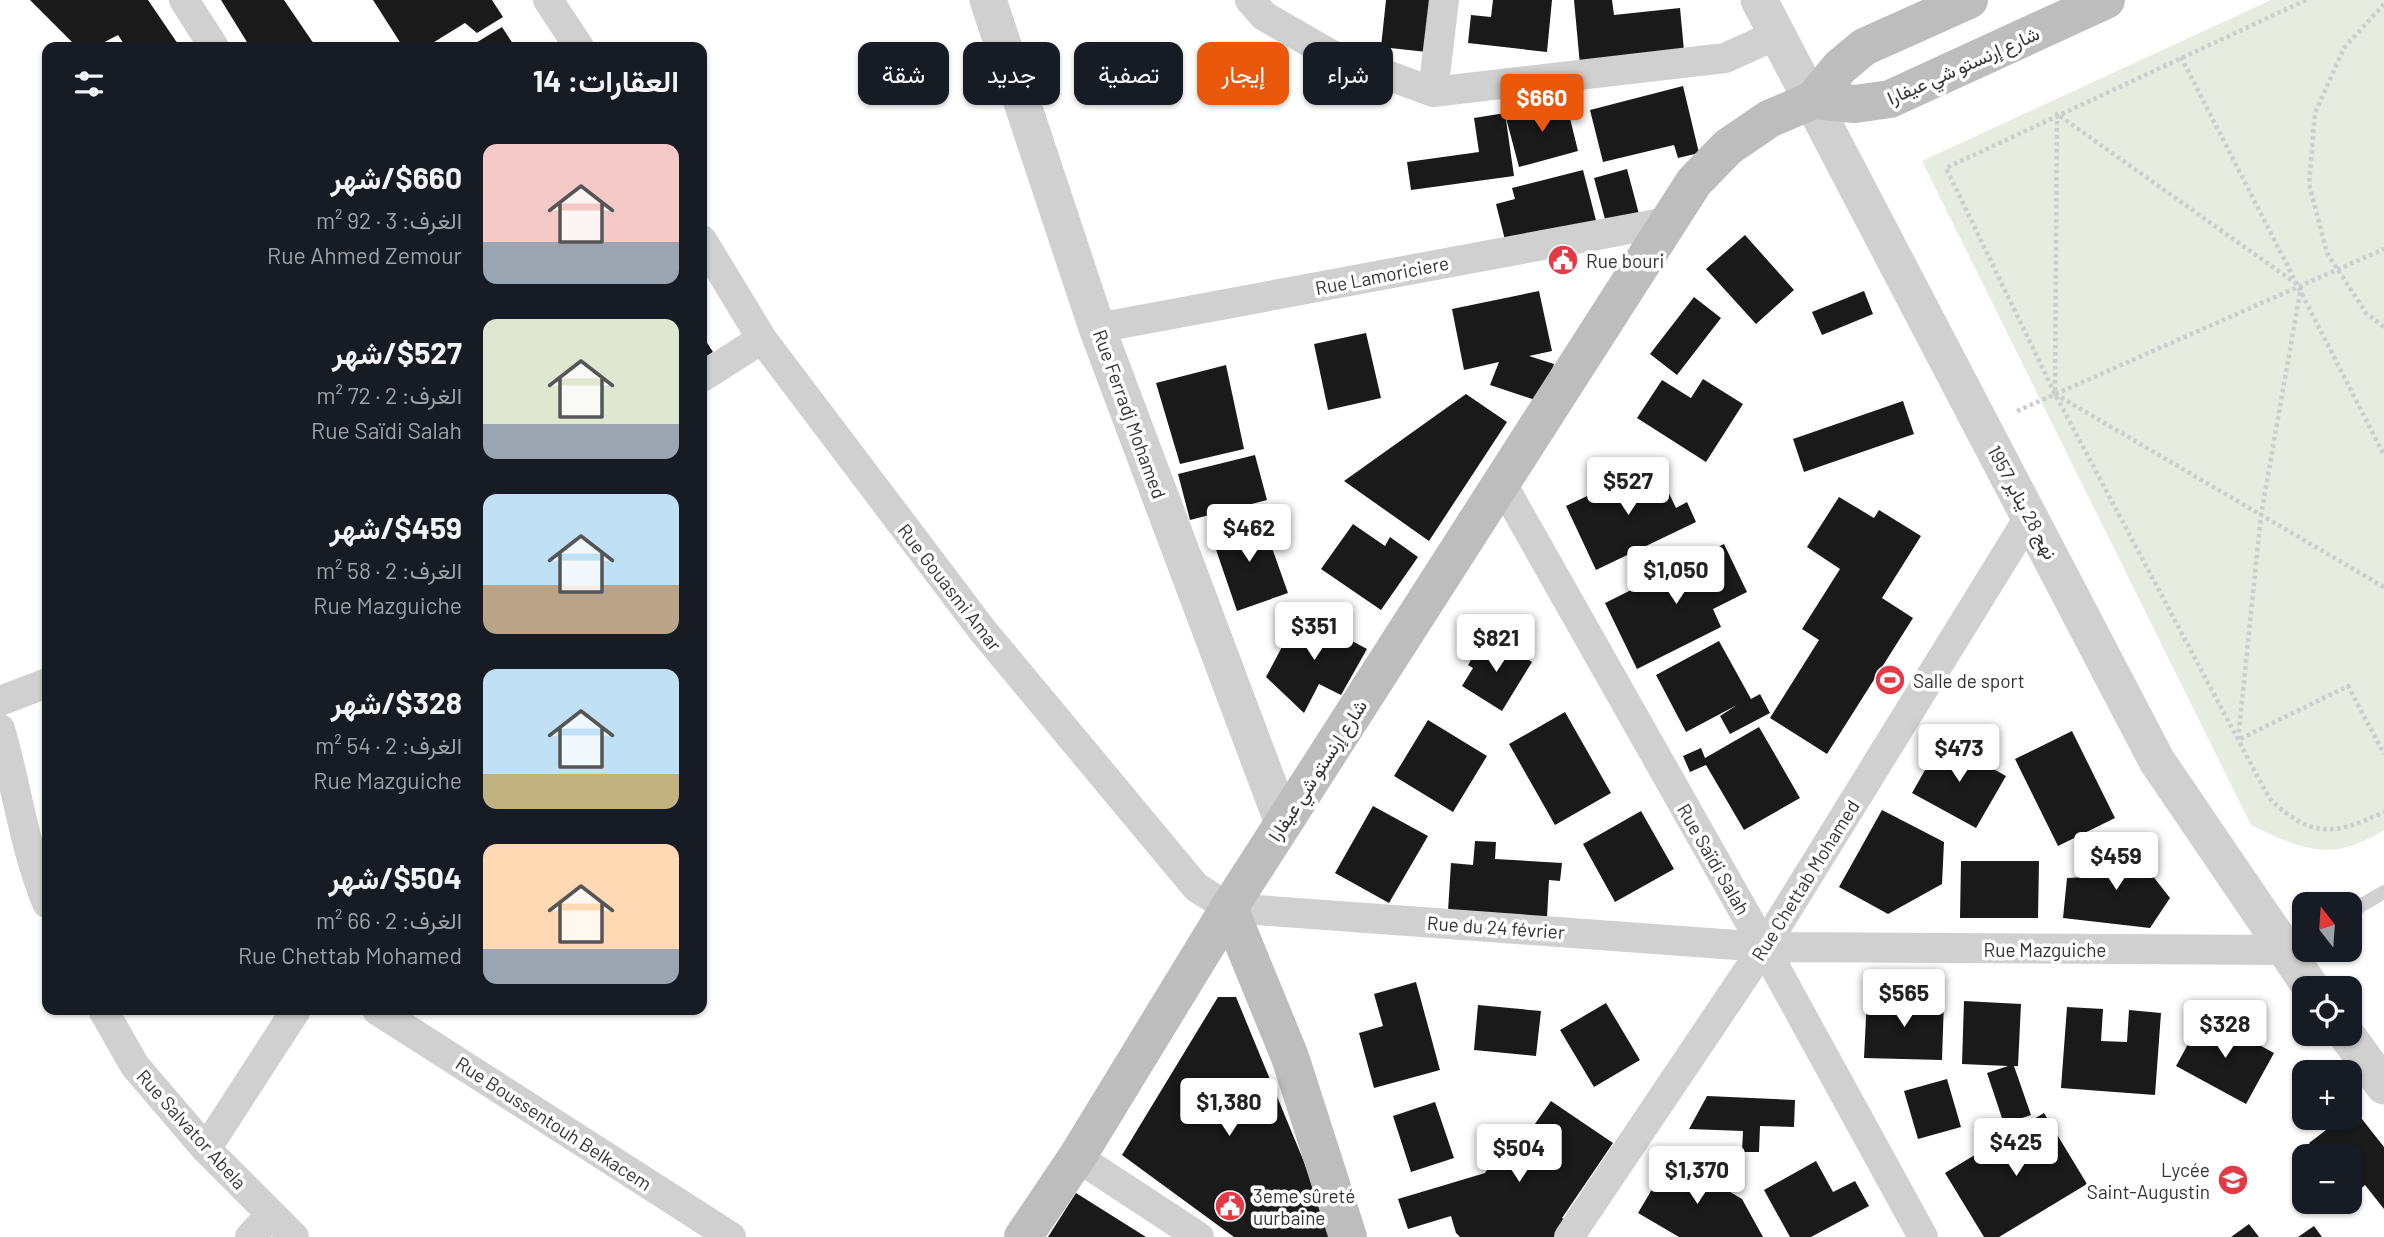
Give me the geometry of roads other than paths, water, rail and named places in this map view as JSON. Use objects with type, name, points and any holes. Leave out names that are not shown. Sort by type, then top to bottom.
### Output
[{"type":"main road","name":"شارع إرنستو شي عيفارا","points":[[1813,100],[1840,67],[1864,47],[1969,0]]},
{"type":"main road","name":"شارع إرنستو شي عيفارا","points":[[1023,1237],[1077,1157],[1283,823],[1694,182],[1728,147],[1769,119],[1813,100],[1872,103],[1907,94],[2106,0]]},
{"type":"main road","points":[[1229,908],[1290,1058],[1348,1237]]},
{"type":"street","points":[[184,0],[211,42]]},
{"type":"street","points":[[548,0],[576,42]]},
{"type":"street","name":"Rue Ferradj Mohamed","points":[[988,0],[1097,328],[1283,823]]},
{"type":"street","points":[[1250,0],[1264,16],[1330,54],[1433,92],[1725,58],[1776,34]]},
{"type":"street","points":[[1433,92],[1444,0]]},
{"type":"street","name":"نهج 28 يناير 1957","points":[[1759,0],[2157,761],[2289,947],[2305,976]]},
{"type":"street","name":"Rue Lamoriciere","points":[[1097,328],[1667,222]]},
{"type":"street","name":"Rue Gouasmi Amar","points":[[707,248],[762,339],[983,631],[1196,887],[1229,908]]},
{"type":"street","points":[[707,374],[762,339]]},
{"type":"street","name":"Rue Saïdi Salah","points":[[1501,482],[1764,947],[1923,1237]]},
{"type":"street","name":"Rue Chettab Mohamed","points":[[1569,1237],[1764,947],[2030,516]]},
{"type":"street","points":[[0,701],[42,685]]},
{"type":"street","points":[[0,729],[13,773],[31,863],[42,890]]},
{"type":"street","name":"Rue du 24 février","points":[[1229,908],[1764,947]]},
{"type":"street","name":"Rue Mazguiche","points":[[1764,947],[2289,947]]},
{"type":"street","name":"Rue Salvator Abela","points":[[106,1015],[135,1066],[206,1149],[294,1237]]},
{"type":"street","points":[[206,1149],[293,1015]]},
{"type":"street","name":"Rue Boussentouh Belkacem","points":[[385,1015],[731,1237]]},
{"type":"street","points":[[2355,1046],[2384,1086]]},
{"type":"street","points":[[1077,1157],[1199,1237]]},
{"type":"street","points":[[250,1237],[271,1214]]},
{"type":"lane","points":[[2362,905],[2384,892]]},
{"type":"place","name":"Rue bouri","points":[[1563,260]]},
{"type":"place","name":"Salle de sport","points":[[1890,680]]},
{"type":"place","name":"Lycée Saint-Augustin","points":[[2233,1180]]},
{"type":"place","name":"3eme sûreté uurbaine","points":[[1230,1206]]}]
